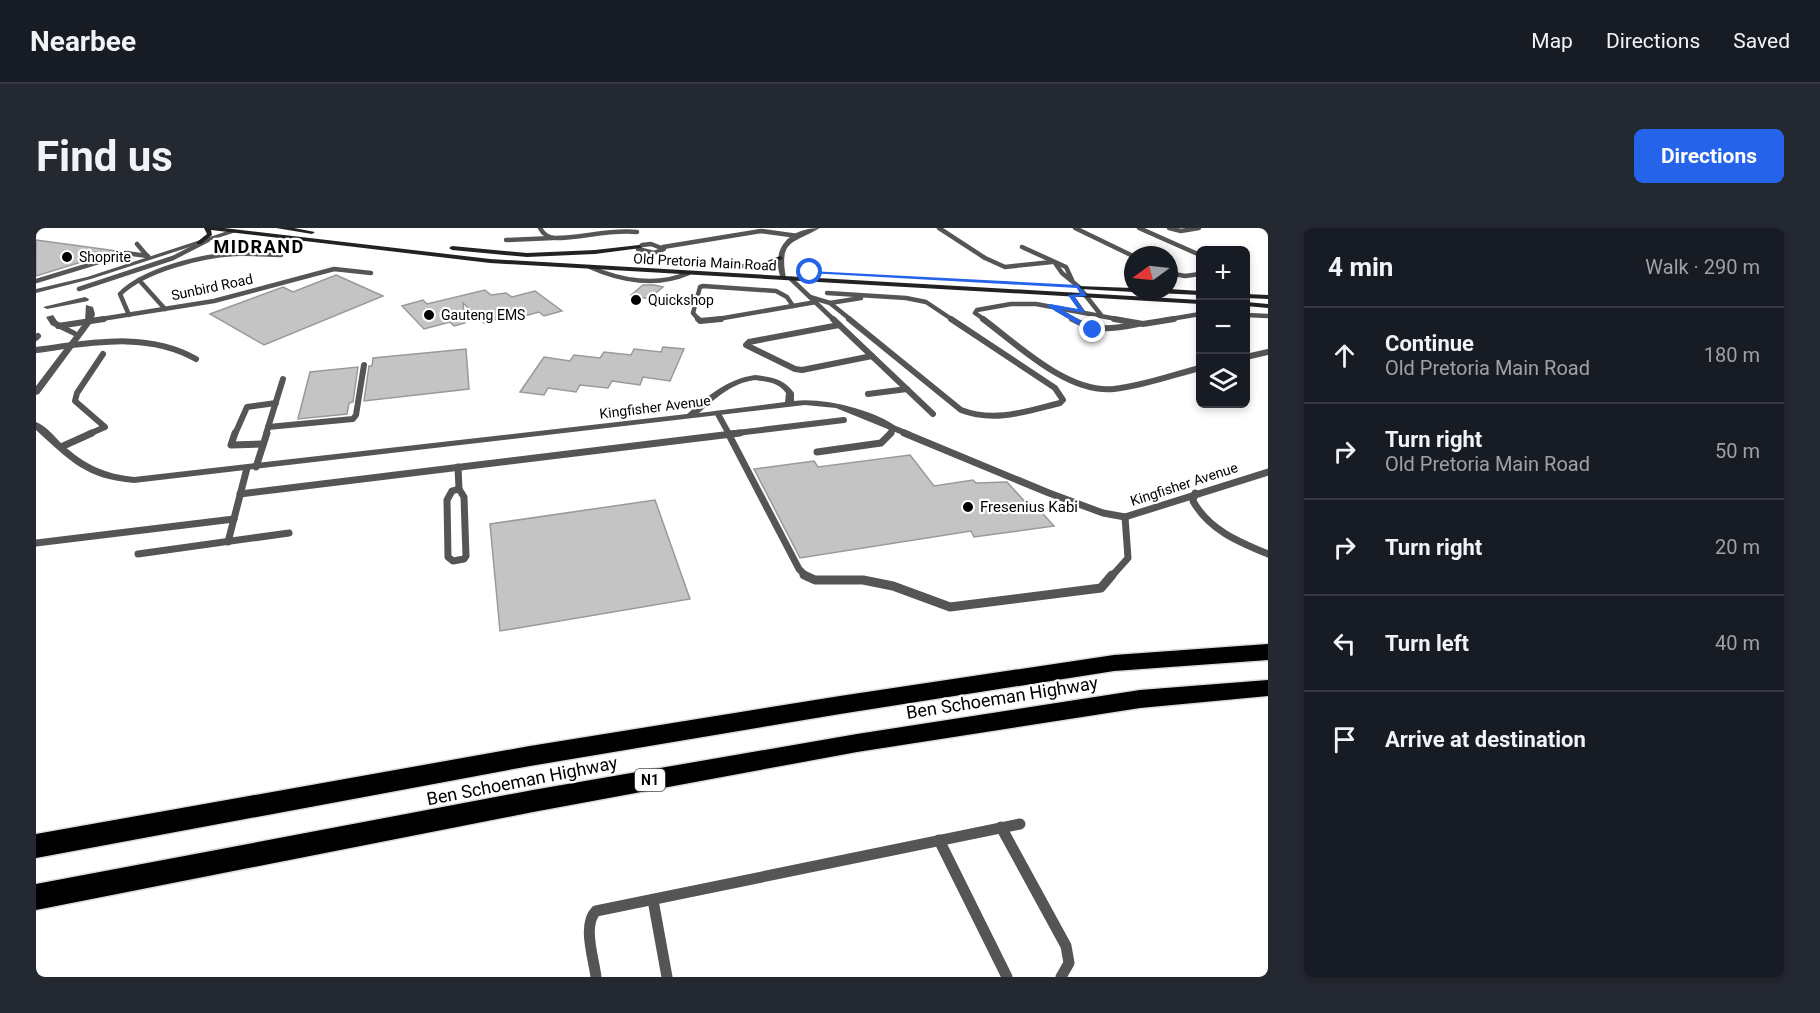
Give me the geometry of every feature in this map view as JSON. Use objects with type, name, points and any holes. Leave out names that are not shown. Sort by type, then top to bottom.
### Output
[{"type":"highway","name":"Ben Schoeman Highway","points":[[36,846],[530,756],[840,705],[1114,663],[1268,652]]},
{"type":"highway","name":"Ben Schoeman Highway","points":[[36,897],[521,804],[857,743],[1140,699],[1268,688]]},
{"type":"main road","name":"Old Pretoria Main Road","points":[[208,228],[490,261],[689,273],[1124,290]]},
{"type":"main road","points":[[198,243],[210,234],[208,228]]},
{"type":"main road","name":"Old Pretoria Main Road","points":[[279,228],[527,255],[725,267],[785,276],[1196,302]]},
{"type":"main road","points":[[527,255],[595,252],[640,246]]},
{"type":"main road","points":[[725,267],[763,265],[780,258]]},
{"type":"main road","points":[[1178,292],[1196,293]]},
{"type":"main road","points":[[1250,296],[1268,297]]},
{"type":"main road","points":[[1250,304],[1268,306]]},
{"type":"street","points":[[785,276],[780,258],[783,249],[798,236],[817,228]]},
{"type":"street","points":[[36,291],[77,285],[150,257],[234,231]]},
{"type":"street","points":[[37,389],[89,321],[91,314],[77,285]]},
{"type":"street","points":[[62,286],[49,301],[49,312],[58,326],[78,335]]},
{"type":"street","points":[[49,312],[87,303]]},
{"type":"street","points":[[688,417],[726,387],[747,378],[781,382],[790,393],[789,404]]},
{"type":"street","name":"Kingfisher Avenue","points":[[36,425],[87,470],[100,476],[116,479],[157,478],[251,468],[822,401],[893,428]]},
{"type":"lane","points":[[540,228],[543,233],[553,238]]},
{"type":"lane","points":[[637,232],[642,228]]},
{"type":"lane","points":[[740,228],[747,233]]},
{"type":"lane","points":[[939,228],[985,258],[1005,267],[1053,262]]},
{"type":"lane","points":[[1075,228],[1124,252]]},
{"type":"lane","points":[[1139,228],[1196,253]]},
{"type":"lane","points":[[1169,228],[1181,231],[1199,228]]},
{"type":"lane","points":[[506,240],[553,238],[619,230],[637,232],[642,238],[663,247],[766,231],[798,236]]},
{"type":"lane","points":[[642,238],[640,246],[642,252],[654,254],[663,250],[663,247]]},
{"type":"lane","points":[[77,285],[173,258],[208,240]]},
{"type":"lane","points":[[137,244],[150,257]]},
{"type":"lane","points":[[640,246],[654,244]]},
{"type":"lane","points":[[1022,247],[1053,262],[1072,280],[1101,316]]},
{"type":"lane","points":[[36,283],[127,253],[150,257]]},
{"type":"lane","points":[[129,315],[120,294],[128,285],[139,280],[176,266],[219,256],[281,255]]},
{"type":"lane","name":"Sunbird Road","points":[[58,326],[214,302],[334,269],[371,273]]},
{"type":"lane","points":[[1178,275],[1196,275]]},
{"type":"lane","points":[[785,276],[933,414]]},
{"type":"lane","points":[[139,280],[165,309]]},
{"type":"lane","points":[[36,283],[62,286]]},
{"type":"lane","points":[[793,306],[787,297],[776,291],[703,286],[700,287],[693,314],[700,321],[707,321],[793,306],[813,300],[830,303],[876,296]]},
{"type":"lane","points":[[826,293],[916,299],[934,305],[1055,388],[1063,400],[1060,403],[994,418],[970,415],[830,303]]},
{"type":"lane","points":[[1071,295],[1083,312]]},
{"type":"lane","points":[[1143,324],[1050,306],[1011,304],[977,310],[975,313],[1050,369],[1086,387],[1114,389],[1196,369]]},
{"type":"lane","points":[[1050,306],[1093,330],[1106,331],[1196,315]]},
{"type":"lane","points":[[1250,315],[1268,316]]},
{"type":"lane","points":[[839,324],[749,342],[746,345],[766,356],[802,370],[872,356]]},
{"type":"lane","points":[[36,350],[157,342],[174,346],[196,359]]},
{"type":"lane","points":[[1250,356],[1268,352]]},
{"type":"lane","points":[[61,447],[105,427],[75,401],[77,393],[103,354]]},
{"type":"lane","points":[[268,427],[353,418],[357,415],[364,365]]},
{"type":"lane","points":[[228,542],[240,494],[263,444],[283,379]]},
{"type":"lane","points":[[868,394],[907,389]]},
{"type":"lane","points":[[263,444],[231,445],[243,412],[247,408],[276,403]]},
{"type":"lane","points":[[718,414],[800,569],[805,576],[815,580],[863,580],[893,586],[950,607],[1101,588],[1128,558],[1125,517]]},
{"type":"lane","points":[[240,494],[844,420]]},
{"type":"lane","points":[[817,452],[882,443],[888,438],[893,428]]},
{"type":"lane","name":"Kingfisher Avenue","points":[[893,428],[1049,493],[1103,513],[1125,517],[1195,493],[1268,472]]},
{"type":"lane","points":[[458,467],[459,489],[464,497],[466,556],[459,561],[453,561],[448,557],[447,500],[452,491],[459,489]]},
{"type":"lane","points":[[1195,493],[1193,501],[1196,509],[1208,521],[1231,537],[1268,554]]},
{"type":"lane","points":[[36,543],[234,519]]},
{"type":"lane","points":[[138,554],[289,533]]},
{"type":"lane","points":[[596,977],[589,924],[591,916],[596,911],[1020,824]]},
{"type":"lane","points":[[1001,828],[1066,946],[1070,959],[1068,968],[1061,977]]},
{"type":"lane","points":[[939,840],[1007,977]]},
{"type":"lane","points":[[653,900],[667,977]]},
{"type":"building","points":[[36,240],[117,251],[36,276]]},
{"type":"building","points":[[336,275],[383,296],[264,345],[210,314],[283,287],[293,292]]},
{"type":"building","points":[[643,285],[663,287],[649,299],[631,295]]},
{"type":"building","points":[[485,290],[491,295],[506,293],[512,297],[535,291],[562,311],[544,316],[539,312],[514,319],[510,315],[484,323],[463,303],[465,323],[454,326],[450,322],[424,329],[402,306],[423,300],[427,304]]},
{"type":"building","points":[[663,347],[684,349],[670,381],[643,377],[640,385],[612,381],[608,388],[580,385],[576,392],[548,388],[544,395],[520,392],[544,357],[570,361],[574,355],[600,358],[604,352],[631,355],[634,349],[661,352]]},
{"type":"building","points":[[466,349],[469,389],[364,401],[369,366],[372,366],[373,358]]},
{"type":"building","points":[[358,367],[353,402],[349,403],[347,414],[298,419],[310,372]]},
{"type":"building","points":[[910,455],[934,486],[973,480],[976,483],[1007,482],[1028,505],[1034,504],[1054,526],[974,537],[971,531],[800,558],[754,469],[814,461],[818,467]]},
{"type":"building","points":[[655,500],[690,599],[500,631],[490,524]]},
{"type":"place","name":"Shoprite","points":[[67,257]]},
{"type":"place","name":"Quickshop","points":[[636,300]]},
{"type":"place","name":"Gauteng EMS","points":[[429,315]]},
{"type":"place","name":"Fresenius Kabi","points":[[968,507]]},
{"type":"district","name":"MIDRAND","points":[[259,247]]},
{"type":"route","points":[[810,272],[1078,287],[1084,296],[1071,295],[1083,312],[1050,306],[1093,330]]}]
